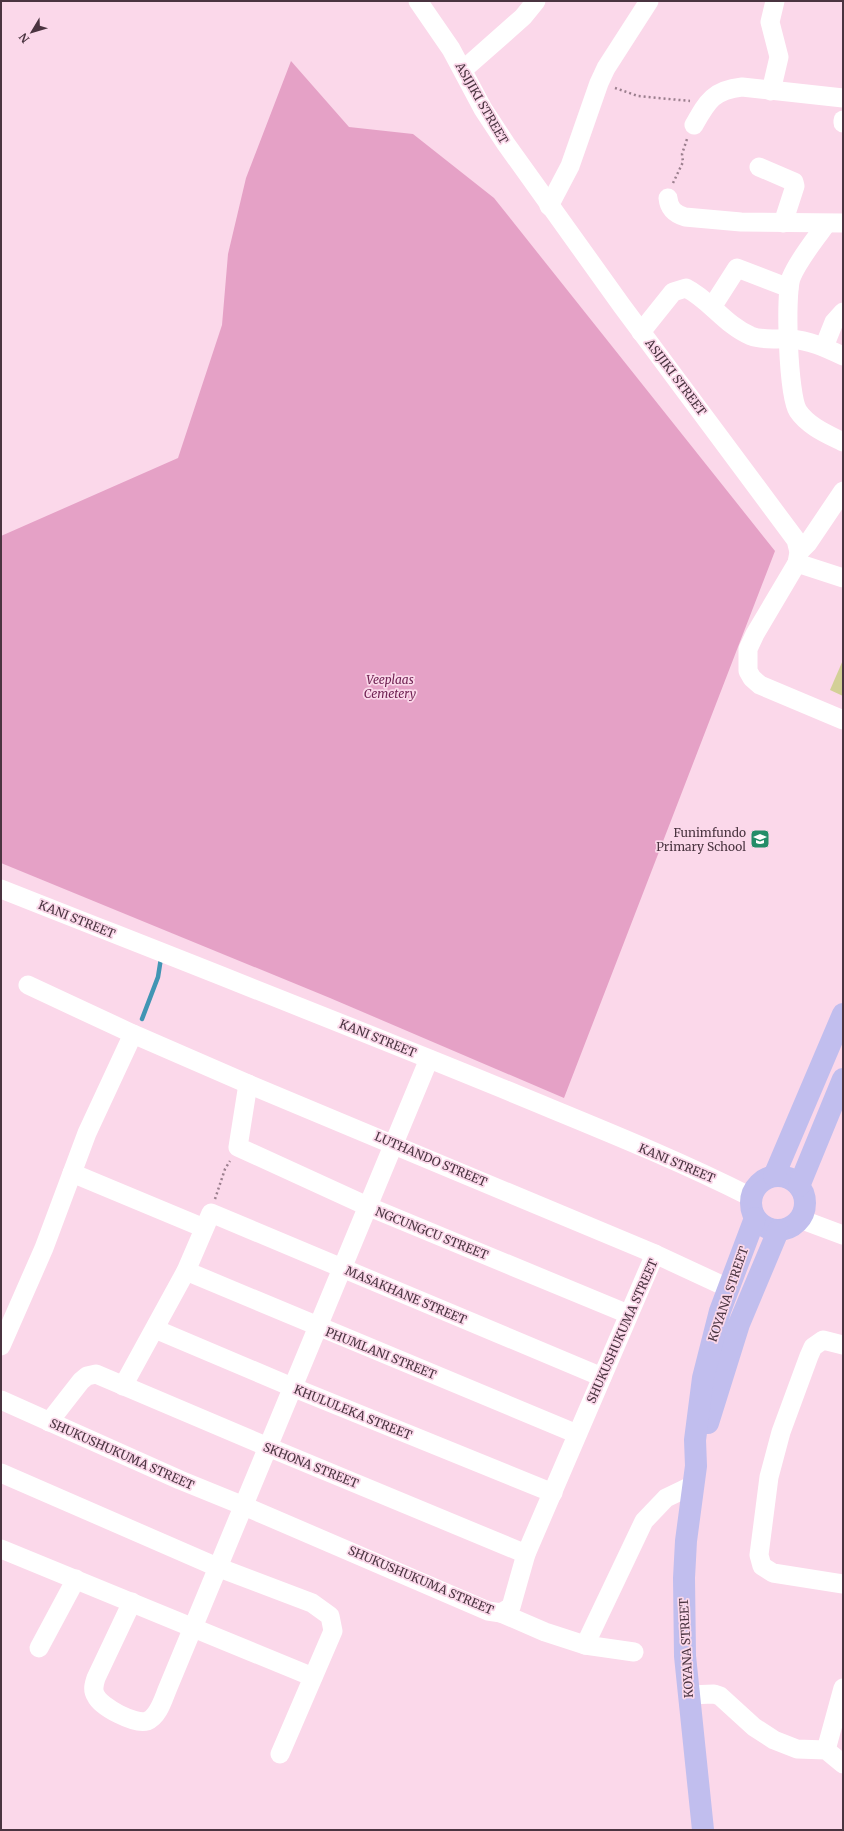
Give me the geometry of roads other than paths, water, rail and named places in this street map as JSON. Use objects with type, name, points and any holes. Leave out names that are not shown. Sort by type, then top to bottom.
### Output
[{"type":"main road","points":[[774,1176],[843,1014]]},
{"type":"main road","points":[[799,1186],[843,1079]]},
{"type":"main road","points":[[774,1176],[788,1178],[799,1186],[805,1202],[800,1219],[790,1227],[778,1231],[765,1227],[755,1218],[751,1210],[751,1197],[758,1184],[765,1179],[774,1176]]},
{"type":"main road","name":"KOYANA STREET","points":[[703,1830],[685,1656],[684,1578],[686,1541],[694,1476],[695,1440],[703,1378],[714,1331],[728,1288],[755,1218]]},
{"type":"main road","name":"KOYANA STREET","points":[[694,1476],[724,1367],[738,1324],[778,1231]]},
{"type":"street","name":"ASIJIKI STREET","points":[[418,1],[443,35],[490,121],[549,206],[641,332],[780,517],[796,540],[798,557]]},
{"type":"street","points":[[463,70],[523,17],[536,1]]},
{"type":"street","points":[[549,206],[564,179],[576,152],[599,83],[619,46],[649,1]]},
{"type":"street","points":[[771,91],[779,57],[770,22],[775,1]]},
{"type":"street","points":[[694,125],[707,103],[722,91],[731,88],[742,87],[843,98]]},
{"type":"street","points":[[759,167],[794,182],[795,186],[783,223]]},
{"type":"street","points":[[668,198],[672,210],[678,215],[685,217],[729,221],[834,223]]},
{"type":"street","points":[[834,223],[797,266],[789,288],[789,338],[792,392],[798,410],[815,427],[843,442]]},
{"type":"street","points":[[712,307],[737,268],[789,288]]},
{"type":"street","points":[[641,332],[673,292],[686,288],[712,307],[734,326],[751,336],[766,340],[789,338],[824,347],[843,356]]},
{"type":"street","points":[[824,347],[834,322],[843,312]]},
{"type":"street","points":[[843,491],[798,557],[750,643],[747,655],[748,671],[752,678],[760,686],[843,720]]},
{"type":"street","points":[[798,557],[843,578]]},
{"type":"street","name":"KANI STREET","points":[[1,889],[429,1059],[581,1122],[725,1184],[751,1197]]},
{"type":"street","name":"LUTHANDO STREET","points":[[28,985],[133,1034],[248,1084],[394,1143],[655,1254],[728,1288]]},
{"type":"street","points":[[1,1346],[44,1248],[72,1173],[104,1095],[133,1034]]},
{"type":"street","points":[[132,1602],[96,1678],[93,1689],[100,1702],[129,1719],[139,1722],[148,1720],[154,1716],[167,1690],[192,1626],[244,1506],[317,1326],[429,1059]]},
{"type":"street","name":"NGCUNGCU STREET","points":[[248,1084],[238,1147],[367,1206],[628,1314]]},
{"type":"street","name":"MASAKHANE STREET","points":[[72,1173],[342,1268],[602,1377]]},
{"type":"street","points":[[800,1219],[843,1235]]},
{"type":"street","points":[[123,1386],[186,1271],[208,1220]]},
{"type":"street","name":"SHUKUSHUKUMA STREET","points":[[1,1400],[180,1480],[488,1611],[501,1613],[511,1607],[526,1554],[655,1254]]},
{"type":"street","name":"PHUMLANI STREET","points":[[186,1271],[577,1434]]},
{"type":"street","name":"KHULULEKA STREET","points":[[155,1329],[553,1494]]},
{"type":"street","points":[[843,1345],[823,1340],[813,1347],[808,1356],[781,1432],[769,1477],[759,1555],[762,1566],[773,1573],[843,1584]]},
{"type":"street","name":"SKHONA STREET","points":[[49,1422],[81,1381],[87,1376],[96,1374],[526,1554]]},
{"type":"street","points":[[1,1473],[217,1567],[312,1603],[330,1616],[333,1630],[280,1754]]},
{"type":"street","points":[[585,1645],[644,1522],[666,1498],[694,1476]]},
{"type":"street","points":[[1,1549],[192,1626],[313,1677]]},
{"type":"street","points":[[39,1648],[76,1579]]},
{"type":"street","points":[[501,1613],[545,1632],[585,1645],[634,1652]]},
{"type":"street","points":[[826,1750],[843,1688]]},
{"type":"street","points":[[688,1695],[714,1694],[720,1696],[754,1727],[774,1740],[797,1749],[826,1750],[843,1764]]},
{"type":"waterway","points":[[142,1019],[158,977],[161,958]]},
{"type":"place","name":"Funimfundo Primary School","points":[[760,839]]},
{"type":"park label","name":"Veeplaas Cemetery","points":[[390,686]]}]
